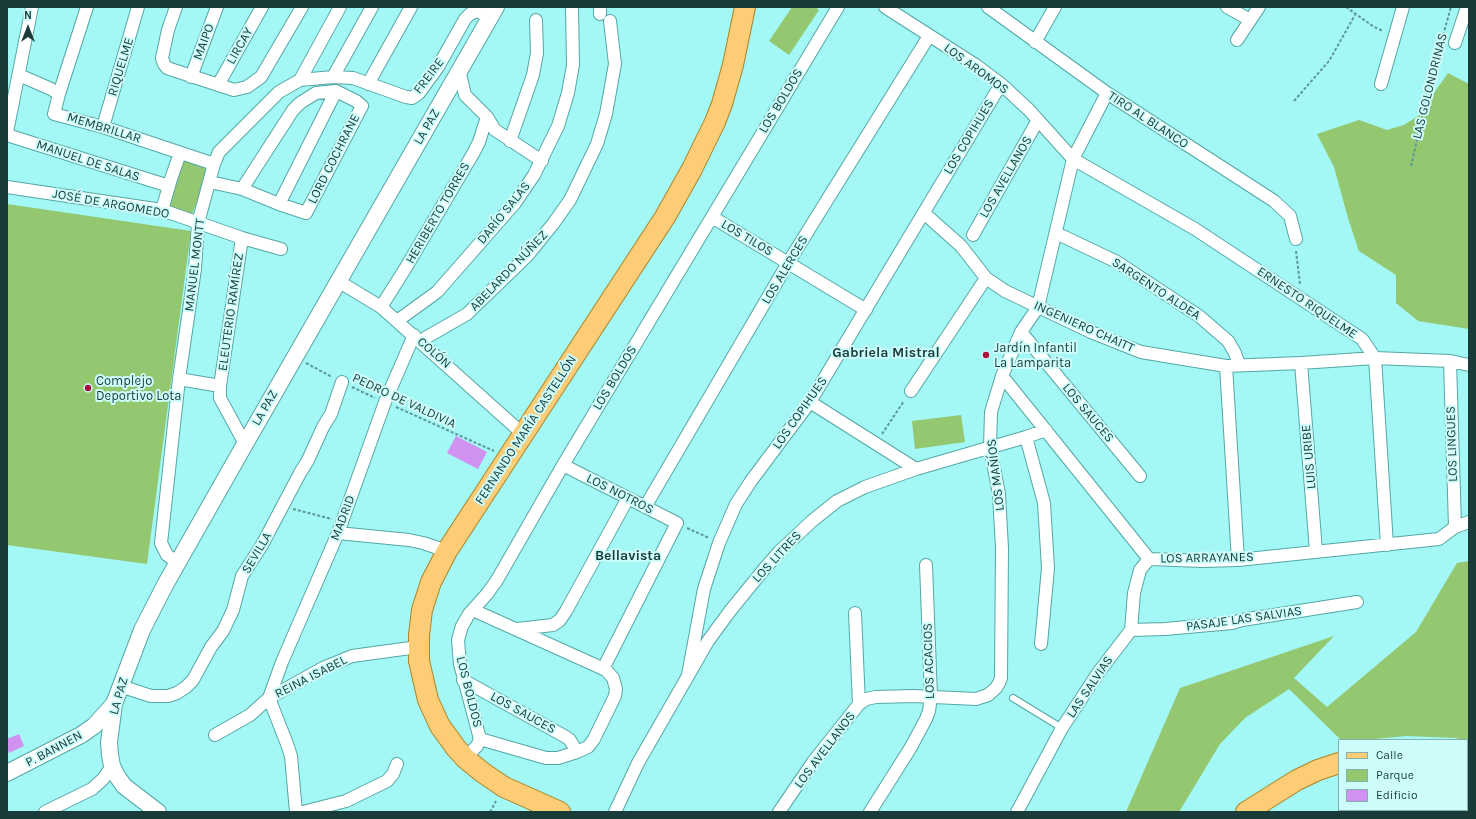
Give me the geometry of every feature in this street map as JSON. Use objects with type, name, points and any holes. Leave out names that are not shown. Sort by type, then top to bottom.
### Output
[{"type":"main road","name":"FERNANDO MARÍA CASTELLÓN","points":[[560,812],[504,787],[465,758],[448,737],[433,713],[424,688],[418,647],[420,622],[431,582],[447,551],[665,217],[692,169],[722,104],[733,64],[745,7]]},
{"type":"main road","points":[[1246,812],[1297,780],[1318,770],[1338,763]]},
{"type":"street","points":[[7,132],[32,7]]},
{"type":"street","points":[[59,94],[87,7]]},
{"type":"street","name":"RIQUELME","points":[[103,127],[138,7]]},
{"type":"street","points":[[176,7],[168,30],[162,58],[164,64],[167,68],[191,77],[234,90],[247,87],[261,77],[302,7]]},
{"type":"street","name":"MAIPO","points":[[191,77],[217,7]]},
{"type":"street","name":"LIRCAY","points":[[218,85],[262,7]]},
{"type":"street","points":[[300,80],[340,7]]},
{"type":"street","points":[[333,77],[372,7]]},
{"type":"street","points":[[368,84],[411,7]]},
{"type":"street","name":"DARÍO SALAS","points":[[397,321],[437,292],[515,203],[542,161],[558,126],[568,93],[573,64],[572,7]]},
{"type":"street","name":"LOS BOLDOS","points":[[465,758],[477,746],[480,735],[463,680],[460,664],[458,640],[462,626],[465,620],[497,580],[563,465],[838,7]]},
{"type":"street","name":"LOS AROMOS","points":[[885,7],[977,66],[1001,84],[1038,120],[1073,159]]},
{"type":"street","name":"TIRO AL BLANCO","points":[[988,7],[1107,93],[1274,201],[1290,216],[1296,244]]},
{"type":"street","points":[[1035,42],[1055,7]]},
{"type":"street","points":[[1227,7],[1250,20]]},
{"type":"street","points":[[1237,40],[1259,7]]},
{"type":"street","points":[[1382,84],[1403,7]]},
{"type":"street","name":"LAS GOLONDRINAS","points":[[1455,43],[1467,7]]},
{"type":"street","name":"FREIRE","points":[[300,80],[333,77],[353,78],[412,98],[416,96],[438,67],[465,19],[470,14],[477,11],[493,12]]},
{"type":"street","name":"LA PAZ","points":[[158,812],[124,786],[117,776],[112,766],[109,742],[114,704],[142,630],[150,612],[245,444],[493,12]]},
{"type":"street","name":"ABELARDO NÚÑEZ","points":[[417,338],[467,314],[527,256],[570,200],[597,144],[606,114],[615,64],[604,14]]},
{"type":"street","points":[[510,141],[533,75],[538,40],[536,20]]},
{"type":"street","name":"LOS ALERCES","points":[[645,507],[788,263],[929,36]]},
{"type":"street","points":[[459,70],[465,95],[487,117],[495,130],[542,161]]},
{"type":"street","name":"MEMBRILLAR","points":[[19,75],[51,88],[59,94],[54,114],[103,127],[214,164]]},
{"type":"street","name":"MANUEL MONTT","points":[[178,563],[167,555],[160,542],[195,268],[198,223],[214,164],[219,152],[279,92],[300,80]]},
{"type":"street","name":"LOS COPIHUES","points":[[688,675],[704,589],[719,543],[736,504],[751,481],[810,402],[1001,84]]},
{"type":"street","points":[[242,189],[293,110],[300,103],[316,93],[336,91]]},
{"type":"street","points":[[210,182],[242,189],[279,204],[336,91]]},
{"type":"street","name":"LORD COCHRANE","points":[[279,204],[306,213],[362,106],[356,101],[336,91]]},
{"type":"street","name":"LOS MAÑÍOS","points":[[860,704],[866,700],[876,697],[931,697],[969,700],[982,698],[996,688],[1001,678],[1002,548],[999,494],[990,447],[991,412],[1002,376],[1021,332],[1038,307],[1073,159],[1107,93]]},
{"type":"street","name":"HERIBERTO TORRES","points":[[381,307],[474,152],[479,142],[487,117]]},
{"type":"street","name":"LOS AVELLANOS","points":[[973,234],[1038,120]]},
{"type":"street","name":"MANUEL DE SALAS","points":[[7,135],[168,186]]},
{"type":"street","points":[[162,210],[168,186],[180,153]]},
{"type":"street","name":"ERNESTO RIQUELME","points":[[1073,159],[1195,229],[1302,299],[1362,339],[1375,358]]},
{"type":"street","name":"JOSÉ DE ARGOMEDO","points":[[7,187],[162,210],[242,238],[281,249]]},
{"type":"street","name":"INGENIERO CHAITT","points":[[924,213],[961,246],[986,278],[1005,291],[1091,332],[1141,352],[1226,366],[1375,358],[1450,361],[1469,365]]},
{"type":"street","name":"LOS TILOS","points":[[712,217],[866,310]]},
{"type":"street","name":"SARGENTO ALDEA","points":[[1056,233],[1117,262],[1199,316],[1228,341],[1235,353],[1239,366]]},
{"type":"street","name":"ELEUTERIO RAMÍREZ","points":[[242,238],[220,386],[220,398],[245,444]]},
{"type":"street","points":[[910,391],[986,278]]},
{"type":"street","name":"COLÓN","points":[[338,281],[381,307],[523,434]]},
{"type":"street","name":"LOS SAUCES","points":[[1021,332],[1140,476]]},
{"type":"street","name":"MADRID","points":[[269,698],[282,662],[338,533],[385,402],[417,338]]},
{"type":"street","points":[[1375,358],[1387,544]]},
{"type":"street","name":"LOS LINGUES","points":[[1450,361],[1455,526]]},
{"type":"street","name":"LUIS URIBE","points":[[1301,363],[1316,551]]},
{"type":"street","points":[[1226,366],[1238,560]]},
{"type":"street","name":"LOS ARRAYANES","points":[[1002,376],[1148,559],[1203,561],[1238,560],[1439,539],[1455,526],[1469,522]]},
{"type":"street","name":"ELEUTERIO RAMÍREZ","points":[[180,379],[220,386]]},
{"type":"street","name":"SEVILLA","points":[[120,686],[151,696],[168,696],[186,687],[193,680],[211,647],[223,631],[233,610],[242,576],[262,545],[308,460],[323,427],[331,414],[342,382]]},
{"type":"street","points":[[810,402],[916,469]]},
{"type":"street","name":"LOS LITRES","points":[[615,812],[638,763],[708,641],[740,599],[780,551],[812,521],[837,501],[850,493],[865,487],[916,469],[1046,430]]},
{"type":"street","points":[[1026,437],[1044,504],[1048,568],[1041,644]]},
{"type":"street","name":"LOS NOTROS","points":[[563,465],[677,523]]},
{"type":"street","points":[[515,630],[553,625],[560,620],[628,498]]},
{"type":"street","points":[[603,669],[677,523]]},
{"type":"street","points":[[338,533],[423,542],[447,551]]},
{"type":"street","points":[[1130,630],[1134,593],[1140,570],[1148,559]]},
{"type":"street","name":"LOS ACACIOS","points":[[870,812],[923,726],[929,711],[931,697],[926,565]]},
{"type":"street","name":"PASAJE LAS SALVIAS","points":[[1130,630],[1165,629],[1232,623],[1242,620],[1357,602]]},
{"type":"street","points":[[473,610],[603,669],[613,678],[616,686],[616,693],[591,743],[584,749],[577,752],[558,758],[546,758],[480,739]]},
{"type":"street","name":"LOS AVELLANOS","points":[[780,812],[813,762],[860,704],[855,613]]},
{"type":"street","name":"LAS SALVIAS","points":[[1017,812],[1062,728],[1098,673],[1130,630]]},
{"type":"street","name":"REINA ISABEL","points":[[215,735],[250,715],[269,698],[323,668],[352,656],[418,647]]},
{"type":"street","name":"LOS SAUCES","points":[[463,680],[566,737],[573,744],[577,752]]},
{"type":"street","points":[[269,698],[291,756],[296,812]]},
{"type":"street","name":"P. BANNEN","points":[[7,773],[81,735],[94,726],[114,704]]},
{"type":"street","points":[[81,735],[97,733],[106,737],[109,742]]},
{"type":"street","points":[[303,812],[346,801],[387,781],[393,774],[397,764]]},
{"type":"street","points":[[45,812],[92,789],[103,779],[112,766]]},
{"type":"lane","points":[[1013,698],[1062,728]]},
{"type":"path","points":[[1346,7],[1355,15],[1374,27],[1395,36]]},
{"type":"path","name":"LAS GOLONDRINAS","points":[[1411,166],[1429,86],[1451,7]]},
{"type":"path","points":[[1294,101],[1329,61],[1355,15]]},
{"type":"path","points":[[1296,244],[1302,299]]},
{"type":"path","name":"PEDRO DE VALDIVIA","points":[[295,356],[342,382],[508,458]]},
{"type":"path","points":[[876,443],[910,391]]},
{"type":"path","points":[[284,505],[296,511],[342,521]]},
{"type":"path","points":[[677,523],[719,543]]},
{"type":"green space","points":[[792,7],[815,7],[819,10],[789,55],[769,41]]},
{"type":"green space","points":[[1448,73],[1469,84],[1469,329],[1418,321],[1396,303],[1396,275],[1359,251],[1334,167],[1317,134],[1359,120],[1387,130],[1404,125],[1418,116]]},
{"type":"green space","points":[[184,160],[209,169],[191,217],[167,208]]},
{"type":"green space","name":"Complejo Deportivo Lota","points":[[7,204],[191,231],[147,564],[7,545]]},
{"type":"green space","points":[[961,415],[965,442],[915,449],[912,421]]},
{"type":"green space","points":[[1469,561],[1469,741],[1468,739],[1406,736],[1375,739],[1340,739],[1289,689],[1245,718],[1220,744],[1179,812],[1126,812],[1180,688],[1334,636],[1294,678],[1327,707],[1416,632],[1457,563]]},
{"type":"building","points":[[456,436],[487,452],[478,469],[447,453]]},
{"type":"building","points":[[19,734],[24,746],[9,753],[7,739]]},
{"type":"place","name":"Jardín Infantil La Lamparita","points":[[986,355]]},
{"type":"place","name":"Complejo Deportivo Lota","points":[[88,388]]},
{"type":"district","name":"Gabriela Mistral","points":[[886,353]]},
{"type":"district","name":"Bellavista","points":[[628,556]]}]
